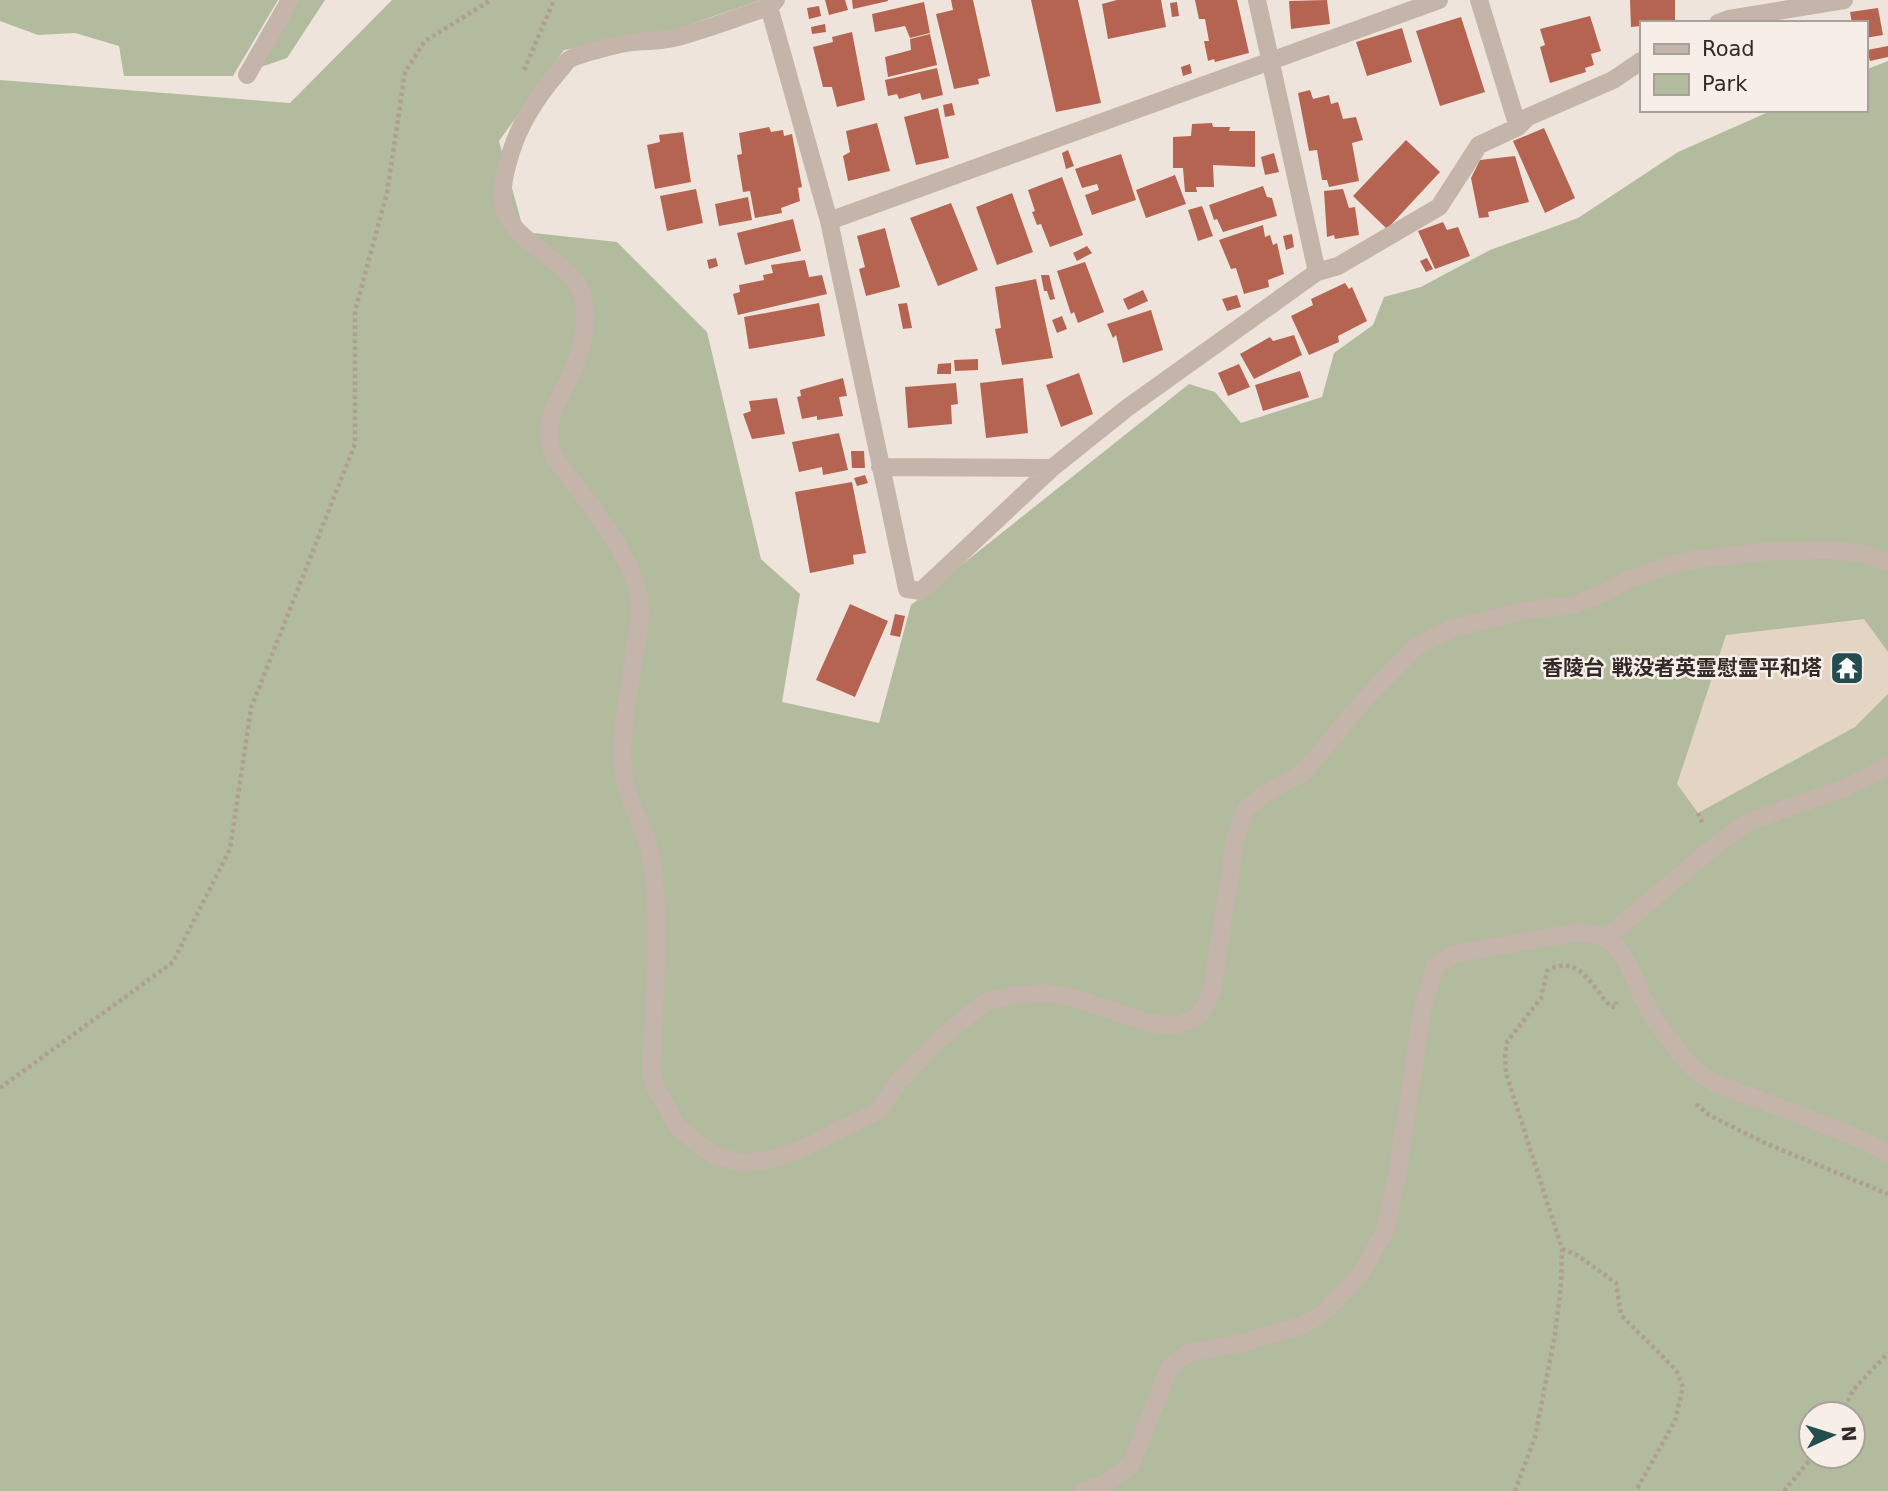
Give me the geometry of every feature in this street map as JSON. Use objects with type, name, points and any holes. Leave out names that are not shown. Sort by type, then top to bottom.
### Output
[{"type":"street","points":[[247,75],[290,0]]},
{"type":"street","points":[[1257,0],[1317,272]]},
{"type":"street","points":[[829,221],[1439,0]]},
{"type":"street","points":[[1479,0],[1518,127]]},
{"type":"street","points":[[1724,21],[1844,0]]},
{"type":"street","points":[[1640,62],[1613,79],[1528,117],[1518,127],[1479,145],[1439,207],[1338,266],[1317,272],[1128,408],[1052,468],[921,592],[907,589],[829,221],[773,3],[672,38],[626,43],[570,59],[541,91],[520,127],[502,196],[508,218],[531,245],[561,265],[584,299],[587,322],[575,366],[555,402],[547,430],[549,445],[555,458],[630,566],[640,609],[628,700],[624,776],[630,799],[644,831],[653,872],[656,911],[651,1069],[654,1084],[679,1129],[712,1154],[741,1163],[768,1160],[797,1151],[878,1111],[898,1082],[941,1038],[985,1002],[1016,995],[1045,993],[1071,997],[1149,1023],[1174,1026],[1195,1019],[1212,991],[1236,836],[1246,809],[1264,794],[1304,772],[1363,701],[1416,646],[1454,628],[1522,611],[1574,605],[1646,573],[1692,561],[1772,551],[1829,550],[1859,553],[1888,562]]},
{"type":"street","points":[[880,467],[1052,468]]},
{"type":"street","points":[[1606,938],[1709,850],[1747,822],[1840,790],[1888,767]]},
{"type":"street","points":[[1083,1491],[1104,1484],[1130,1466],[1170,1367],[1189,1353],[1242,1343],[1303,1325],[1321,1315],[1360,1275],[1385,1231],[1397,1176],[1423,1006],[1436,965],[1454,954],[1578,932],[1596,933],[1606,938],[1626,958],[1648,1010],[1695,1070],[1729,1088],[1865,1140],[1888,1153]]},
{"type":"path","points":[[0,1088],[173,961],[230,849],[251,708],[355,443],[355,311],[387,194],[405,72],[425,41],[491,0]]},
{"type":"path","points":[[1515,1491],[1535,1437],[1555,1335],[1562,1250],[1506,1073],[1507,1042],[1541,998],[1547,971],[1553,967],[1576,968],[1586,974],[1594,989],[1616,1007],[1614,992]]},
{"type":"path","points":[[1562,1250],[1577,1255],[1616,1283],[1621,1315],[1676,1370],[1683,1387],[1675,1421],[1636,1491]]},
{"type":"path","points":[[1848,1400],[1853,1390],[1888,1353]]},
{"type":"path","points":[[1784,1491],[1801,1470]]},
{"type":"green space","points":[[0,0],[278,0],[233,76],[124,76],[119,46],[75,33],[38,35],[0,21]]},
{"type":"green space","points":[[299,0],[325,0],[287,58],[261,67]]},
{"type":"green space","points":[[392,0],[761,0],[673,30],[564,50],[499,141],[524,232],[617,242],[707,332],[761,559],[800,594],[782,702],[879,723],[911,605],[1189,384],[1215,392],[1241,423],[1322,397],[1334,353],[1373,325],[1384,297],[1421,287],[1490,250],[1578,218],[1678,152],[1768,112],[1867,112],[1867,69],[1888,61],[1888,1491],[0,1491],[0,80],[290,103]]},
{"type":"shaded area","points":[[1864,619],[1888,652],[1888,694],[1855,727],[1698,813],[1677,784],[1726,635]]},
{"type":"building","points":[[825,0],[845,0],[848,10],[829,15]]},
{"type":"building","points":[[852,0],[888,0],[888,1],[853,9]]},
{"type":"building","points":[[951,0],[973,0],[990,76],[978,79],[979,84],[954,89],[936,14],[953,10]]},
{"type":"building","points":[[1031,0],[1078,0],[1101,103],[1056,112]]},
{"type":"building","points":[[1117,0],[1161,0],[1166,27],[1108,39],[1102,4]]},
{"type":"building","points":[[1195,0],[1237,0],[1249,53],[1215,62],[1214,59],[1208,61],[1204,41],[1209,41],[1205,19],[1199,19]]},
{"type":"building","points":[[1327,0],[1330,24],[1291,29],[1289,1]]},
{"type":"building","points":[[1630,0],[1675,0],[1675,21],[1640,21],[1640,26],[1631,27]]},
{"type":"building","points":[[924,2],[930,33],[910,38],[905,26],[875,32],[872,14]]},
{"type":"building","points":[[1177,2],[1179,16],[1172,17],[1170,3]]},
{"type":"building","points":[[819,6],[821,16],[809,19],[807,8]]},
{"type":"building","points":[[1878,8],[1883,35],[1867,38],[1867,21],[1852,21],[1850,12]]},
{"type":"building","points":[[1590,16],[1601,51],[1591,54],[1594,65],[1585,68],[1586,72],[1550,83],[1540,47],[1545,45],[1540,29]]},
{"type":"building","points":[[1461,17],[1485,92],[1440,106],[1416,31]]},
{"type":"building","points":[[825,24],[826,32],[812,34],[811,27]]},
{"type":"building","points":[[1402,28],[1412,62],[1367,76],[1356,42]]},
{"type":"building","points":[[852,32],[865,100],[837,107],[832,87],[823,87],[813,47],[833,42],[832,37]]},
{"type":"building","points":[[930,34],[937,65],[888,77],[885,57],[911,50],[910,39]]},
{"type":"building","points":[[1888,46],[1888,57],[1870,61],[1867,50]]},
{"type":"building","points":[[1190,64],[1192,73],[1183,76],[1181,67]]},
{"type":"building","points":[[937,68],[943,95],[922,100],[920,93],[899,99],[897,94],[888,96],[885,80]]},
{"type":"building","points":[[1310,90],[1313,99],[1329,95],[1331,104],[1338,102],[1343,119],[1356,117],[1363,140],[1352,143],[1359,181],[1329,187],[1327,180],[1322,180],[1317,150],[1309,151],[1298,93]]},
{"type":"building","points":[[952,103],[955,115],[945,117],[943,105]]},
{"type":"building","points":[[938,108],[949,158],[916,165],[904,117]]},
{"type":"building","points":[[877,123],[890,171],[848,181],[843,156],[850,152],[846,131]]},
{"type":"building","points":[[1212,123],[1213,127],[1230,127],[1229,131],[1255,131],[1255,167],[1213,165],[1214,187],[1196,187],[1197,192],[1185,192],[1183,168],[1173,168],[1173,137],[1191,136],[1192,124]]},
{"type":"building","points":[[769,127],[771,132],[783,130],[784,136],[792,134],[802,187],[798,188],[800,201],[781,208],[782,213],[755,218],[750,191],[743,192],[737,155],[742,154],[739,133]]},
{"type":"building","points":[[1544,128],[1575,198],[1545,213],[1513,141]]},
{"type":"building","points":[[683,132],[691,182],[655,189],[647,145],[660,142],[659,135]]},
{"type":"building","points":[[1406,140],[1440,172],[1387,229],[1353,196]]},
{"type":"building","points":[[1068,150],[1074,166],[1066,169],[1062,153]]},
{"type":"building","points":[[1274,153],[1279,172],[1265,175],[1261,157]]},
{"type":"building","points":[[1121,154],[1136,200],[1092,215],[1085,195],[1099,190],[1097,184],[1082,188],[1075,169]]},
{"type":"building","points":[[1515,156],[1529,202],[1488,212],[1489,217],[1479,218],[1471,178],[1480,160]]},
{"type":"building","points":[[1175,175],[1186,204],[1146,218],[1136,190]]},
{"type":"building","points":[[1062,177],[1083,235],[1050,247],[1041,224],[1037,225],[1028,190]]},
{"type":"building","points":[[1263,186],[1267,197],[1272,198],[1277,216],[1223,232],[1217,219],[1214,220],[1209,205]]},
{"type":"building","points":[[696,189],[703,223],[667,231],[660,196]]},
{"type":"building","points":[[1343,189],[1349,208],[1355,207],[1359,235],[1335,239],[1334,235],[1327,237],[1324,191]]},
{"type":"building","points":[[1012,193],[1033,252],[997,265],[976,207]]},
{"type":"building","points":[[748,197],[752,220],[719,226],[715,204]]},
{"type":"building","points":[[951,203],[978,270],[938,286],[910,218]]},
{"type":"building","points":[[1202,206],[1213,236],[1198,241],[1188,210]]},
{"type":"building","points":[[793,219],[801,251],[745,265],[737,233]]},
{"type":"building","points":[[1443,222],[1447,230],[1458,227],[1470,256],[1435,269],[1418,231]]},
{"type":"building","points":[[1263,225],[1265,237],[1270,235],[1273,245],[1277,243],[1284,274],[1268,280],[1269,287],[1244,294],[1236,268],[1231,269],[1219,240]]},
{"type":"building","points":[[885,228],[900,287],[866,296],[859,269],[865,267],[857,236]]},
{"type":"building","points":[[1292,234],[1294,247],[1286,250],[1283,236]]},
{"type":"building","points":[[1087,246],[1092,253],[1077,261],[1073,253]]},
{"type":"building","points":[[716,258],[718,266],[709,269],[707,260]]},
{"type":"building","points":[[1427,258],[1433,269],[1426,272],[1420,261]]},
{"type":"building","points":[[805,260],[809,277],[822,275],[827,294],[738,315],[733,294],[740,292],[739,285],[764,280],[763,275],[773,273],[771,265]]},
{"type":"building","points":[[1085,262],[1104,312],[1078,323],[1074,312],[1071,314],[1057,271]]},
{"type":"building","points":[[1041,275],[1049,275],[1055,299],[1050,300],[1047,291],[1044,291]]},
{"type":"building","points":[[1036,279],[1053,358],[1002,365],[995,329],[1001,328],[995,287]]},
{"type":"building","points":[[1345,283],[1349,289],[1352,287],[1367,321],[1338,336],[1339,342],[1309,355],[1291,316],[1313,305],[1311,299]]},
{"type":"building","points":[[1143,290],[1148,301],[1128,310],[1123,299]]},
{"type":"building","points":[[1237,295],[1241,307],[1227,311],[1222,299]]},
{"type":"building","points":[[819,303],[825,336],[749,349],[744,317]]},
{"type":"building","points":[[907,303],[912,328],[903,329],[898,304]]},
{"type":"building","points":[[1151,310],[1163,350],[1123,363],[1116,335],[1113,338],[1107,324]]},
{"type":"building","points":[[1062,316],[1067,329],[1057,333],[1052,320]]},
{"type":"building","points":[[1294,335],[1302,355],[1254,379],[1240,354],[1270,337],[1273,341]]},
{"type":"building","points":[[978,359],[978,370],[955,371],[954,360]]},
{"type":"building","points":[[951,363],[951,374],[937,374],[938,364]]},
{"type":"building","points":[[1239,364],[1250,387],[1228,396],[1218,373]]},
{"type":"building","points":[[1300,371],[1309,397],[1263,411],[1255,385]]},
{"type":"building","points":[[1079,373],[1093,414],[1061,427],[1046,385]]},
{"type":"building","points":[[843,378],[847,396],[839,397],[843,416],[802,419],[797,397],[801,396],[800,390]]},
{"type":"building","points":[[1023,378],[1028,433],[986,438],[980,383]]},
{"type":"building","points":[[956,383],[958,404],[951,405],[952,424],[908,428],[905,387]]},
{"type":"building","points":[[777,398],[785,434],[752,439],[743,414],[751,411],[749,401]]},
{"type":"building","points":[[839,433],[848,470],[823,475],[822,467],[799,472],[792,442]]},
{"type":"building","points":[[851,451],[864,451],[865,468],[852,468]]},
{"type":"building","points":[[865,475],[868,483],[857,486],[854,478]]},
{"type":"building","points":[[852,482],[866,553],[853,555],[854,564],[810,573],[795,492]]},
{"type":"building","points":[[850,604],[888,621],[855,697],[816,680]]},
{"type":"building","points":[[895,614],[905,616],[900,637],[890,635]]},
{"type":"place","name":"香陵台 戦没者英霊慰霊平和塔","points":[[1847,668]]}]
